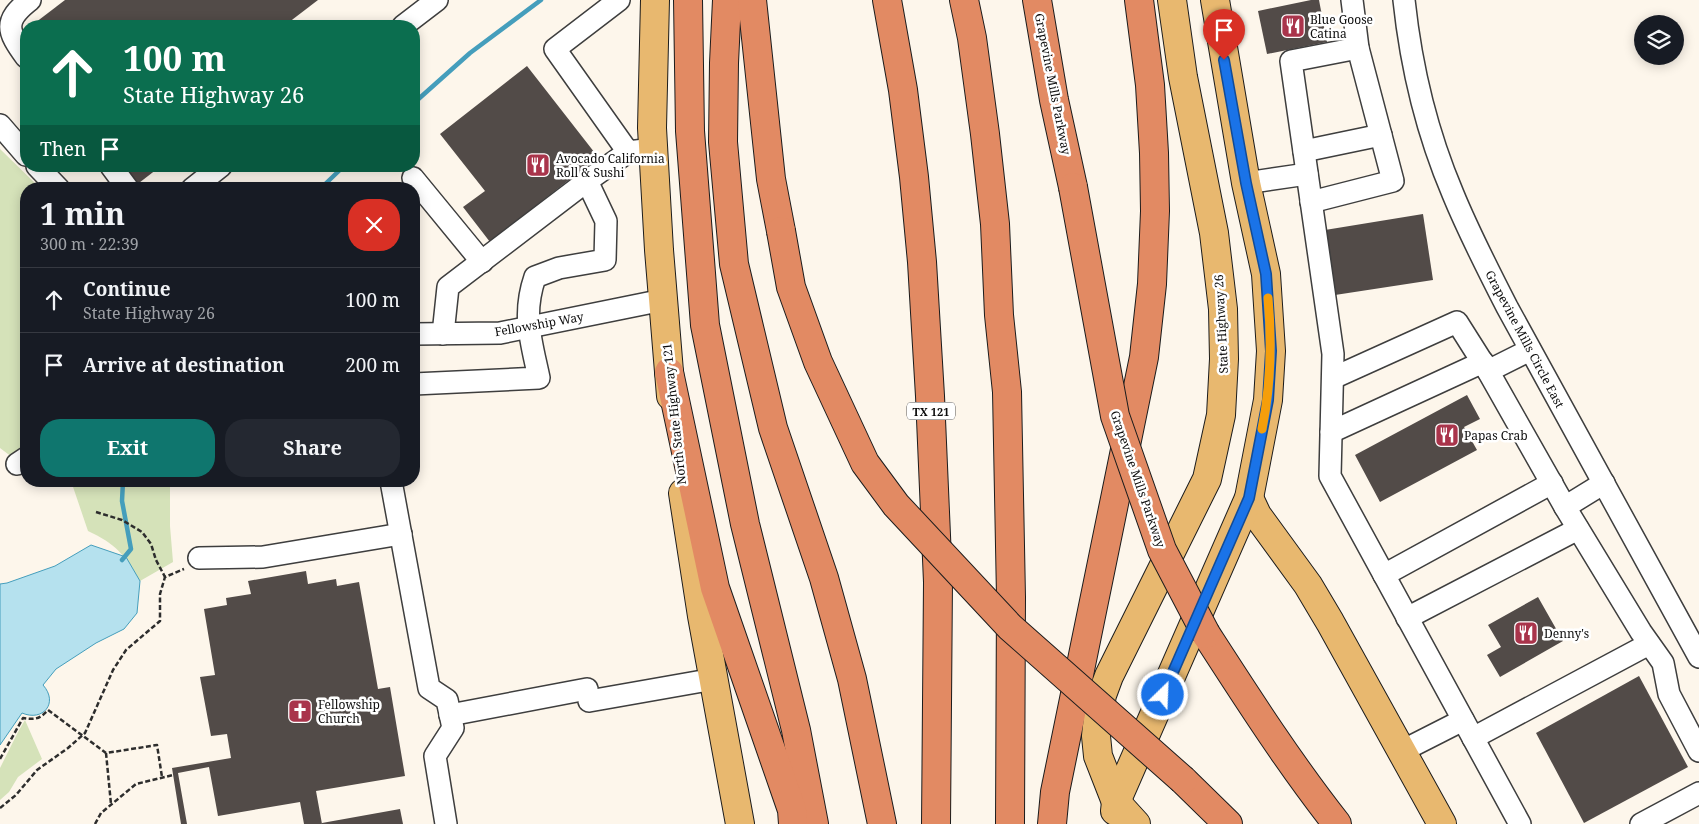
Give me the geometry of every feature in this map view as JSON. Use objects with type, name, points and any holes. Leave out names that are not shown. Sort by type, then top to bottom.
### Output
[{"type":"highway","points":[[688,0],[690,131],[705,325],[745,524],[796,730],[814,824]]},
{"type":"highway","points":[[727,0],[723,142],[734,264],[773,428],[824,578],[852,679],[882,824]]},
{"type":"highway","points":[[752,0],[771,179],[791,287],[818,362],[865,462],[896,505],[1010,628],[1183,780],[1228,824]]},
{"type":"highway","name":"TX 121","points":[[887,0],[908,129],[923,271],[938,582],[936,824]]},
{"type":"highway","points":[[964,0],[972,38],[995,224],[999,315],[1007,392],[1011,597],[1010,824]]},
{"type":"highway","name":"Grapevine Mills Parkway","points":[[1037,0],[1054,100],[1073,187],[1115,416],[1162,550],[1206,634],[1275,740],[1337,824]]},
{"type":"highway","points":[[1052,824],[1055,792],[1144,357],[1152,284],[1156,211],[1154,153],[1150,86],[1139,0]]},
{"type":"highway","points":[[669,372],[716,588],[792,810],[793,824]]},
{"type":"highway","points":[[1183,780],[1207,824]]},
{"type":"main road","name":"North State Highway 121","points":[[655,0],[652,128],[641,150],[663,300],[679,468],[740,824]]},
{"type":"main road","name":"State Highway 26","points":[[1115,813],[1098,756],[1096,736],[1102,695],[1207,479],[1221,415],[1224,359],[1223,309],[1214,232],[1183,77],[1172,0]]},
{"type":"main road","points":[[1136,824],[1115,813],[1249,498],[1268,400],[1271,351],[1266,274],[1246,183],[1215,0]]},
{"type":"main road","points":[[1249,498],[1258,515],[1312,593],[1442,824]]},
{"type":"street","points":[[20,48],[14,41],[10,24],[16,11],[30,0]]},
{"type":"street","points":[[411,20],[437,0]]},
{"type":"street","points":[[443,334],[448,287],[587,182],[641,150],[555,49],[619,0]]},
{"type":"street","points":[[1311,202],[1394,181],[1358,48],[1352,0]]},
{"type":"street","name":"Grapevine Mills Circle East","points":[[1404,0],[1414,70],[1434,141],[1450,187],[1477,248],[1530,350],[1699,657]]},
{"type":"street","points":[[1358,48],[1291,61],[1333,354],[1330,476],[1520,824]]},
{"type":"street","points":[[0,125],[20,147]]},
{"type":"street","points":[[1304,151],[1381,135]]},
{"type":"street","points":[[43,172],[52,182]]},
{"type":"street","points":[[201,182],[213,172]]},
{"type":"street","points":[[1246,183],[1307,174]]},
{"type":"street","points":[[413,178],[416,182]]},
{"type":"street","points":[[420,384],[539,378],[528,327],[529,294],[535,276],[559,268],[605,260],[606,222],[587,182]]},
{"type":"street","points":[[420,187],[482,262]]},
{"type":"street","name":"Fellowship Way","points":[[420,334],[500,333],[663,300]]},
{"type":"street","points":[[1333,378],[1457,322],[1640,632],[1663,663],[1668,694],[1699,751]]},
{"type":"street","points":[[1331,432],[1530,350]]},
{"type":"street","points":[[1384,574],[1552,483]]},
{"type":"street","points":[[1565,507],[1604,483]]},
{"type":"street","points":[[393,487],[430,688],[447,700],[453,728],[435,756],[446,824]]},
{"type":"street","points":[[1407,618],[1578,528]]},
{"type":"street","points":[[200,558],[263,557],[401,534]]},
{"type":"street","points":[[1473,738],[1649,644]]},
{"type":"street","points":[[450,715],[714,679]]},
{"type":"street","points":[[1402,751],[1463,720]]},
{"type":"street","points":[[1641,824],[1699,793]]},
{"type":"path","points":[[0,808],[16,795],[37,770],[81,736],[88,726],[113,670],[126,650],[160,621],[160,594],[165,577],[156,560],[151,544],[142,532],[133,526],[122,520],[96,512]]},
{"type":"path","points":[[165,577],[187,568],[200,558]]},
{"type":"path","points":[[0,759],[23,718],[40,718],[48,710],[106,753],[157,745],[162,777]]},
{"type":"path","points":[[106,753],[111,805]]},
{"type":"path","points":[[96,824],[101,813],[136,784],[173,774]]},
{"type":"green space","points":[[0,149],[20,169],[20,172],[24,172],[34,182],[20,182],[20,452],[12,457],[0,448]]},
{"type":"green space","points":[[73,487],[170,487],[170,526],[173,562],[140,581],[113,545],[88,531]]},
{"type":"green space","points":[[25,720],[42,759],[18,777],[9,792],[0,800],[0,768]]},
{"type":"water","points":[[91,545],[126,557],[140,581],[137,613],[124,629],[96,643],[56,669],[43,685],[48,692],[49,698],[49,704],[46,709],[36,715],[22,713],[0,745],[0,584],[55,566]]},
{"type":"building","points":[[65,0],[318,0],[292,20],[39,20]]},
{"type":"building","name":"Blue Goose Catina","points":[[1319,0],[1327,42],[1267,54],[1258,11]]},
{"type":"building","points":[[527,66],[598,157],[490,242],[463,207],[485,191],[440,134]]},
{"type":"building","points":[[124,172],[153,172],[140,182],[132,182]]},
{"type":"building","points":[[1423,214],[1433,280],[1335,295],[1325,230]]},
{"type":"building","points":[[1467,395],[1480,419],[1464,427],[1477,450],[1380,502],[1355,455]]},
{"type":"building","name":"Fellowship Church","points":[[306,571],[308,584],[336,579],[337,586],[359,582],[378,689],[390,687],[405,776],[316,791],[322,824],[304,824],[300,802],[218,816],[209,767],[178,773],[187,824],[181,824],[172,768],[231,758],[227,734],[211,736],[200,677],[215,675],[204,609],[227,605],[226,598],[251,594],[248,581]]},
{"type":"building","name":"Denny's","points":[[1538,597],[1563,641],[1500,677],[1487,655],[1501,647],[1488,625]]},
{"type":"building","points":[[1639,676],[1688,767],[1584,823],[1536,733]]},
{"type":"building","points":[[400,809],[403,824],[322,824],[322,823]]},
{"type":"waterway","points":[[420,98],[470,53],[541,0]]},
{"type":"waterway","points":[[327,182],[338,172]]},
{"type":"waterway","points":[[122,560],[131,549],[122,501],[123,487]]},
{"type":"slow traffic","points":[[1262,429],[1268,400],[1271,351],[1268,298]]},
{"type":"place","name":"Blue Goose Catina","points":[[1293,26]]},
{"type":"place","name":"Avocado California Roll & Sushi","points":[[538,165]]},
{"type":"place","name":"Papas Crab","points":[[1447,435]]},
{"type":"place","name":"Denny's","points":[[1526,633]]},
{"type":"place","name":"Fellowship Church","points":[[300,711]]},
{"type":"route","points":[[1163,695],[1249,498],[1268,400],[1271,351],[1266,274],[1246,183],[1224,60]]}]
